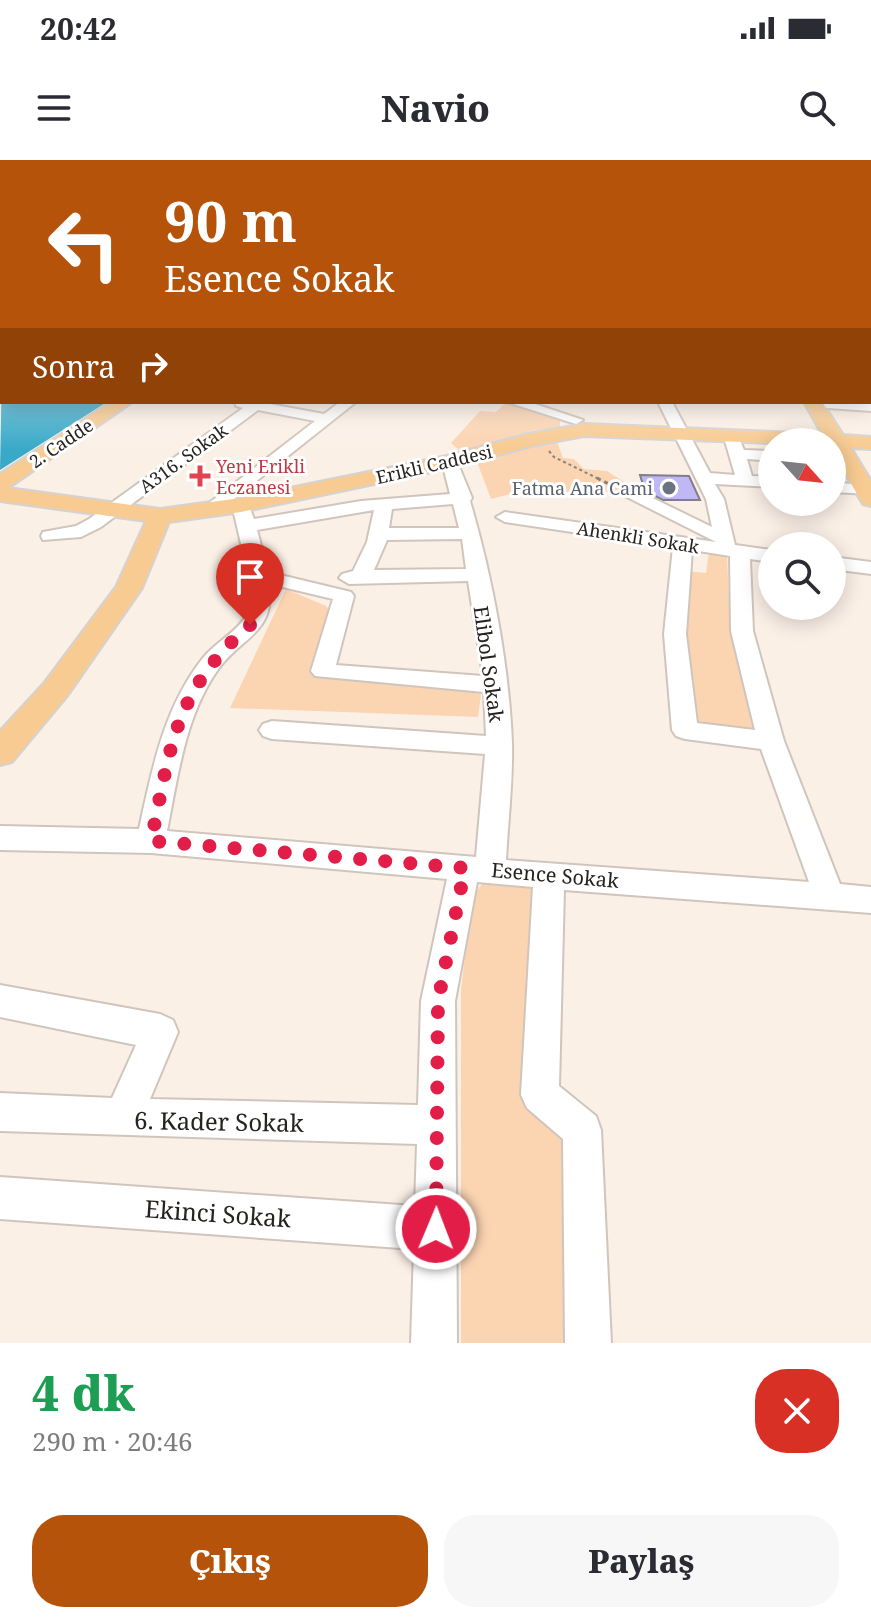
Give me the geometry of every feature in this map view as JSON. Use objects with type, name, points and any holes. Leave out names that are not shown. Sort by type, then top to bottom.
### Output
[{"type":"main road","name":"2. Cadde","points":[[0,470],[101,404]]},
{"type":"main road","name":"2. Cadde","points":[[0,484],[120,404]]},
{"type":"main road","points":[[823,404],[858,464]]},
{"type":"main road","name":"Erikli Caddesi","points":[[0,494],[160,516],[243,505],[450,462],[547,437],[580,425],[681,432],[858,464]]},
{"type":"main road","points":[[0,753],[56,689],[129,588],[160,516]]},
{"type":"street","points":[[245,404],[328,419]]},
{"type":"street","points":[[243,505],[347,404]]},
{"type":"street","points":[[520,404],[580,425]]},
{"type":"street","points":[[564,404],[580,425]]},
{"type":"street","points":[[666,404],[705,478],[730,546],[742,631],[771,741],[829,896]]},
{"type":"street","points":[[834,404],[871,407]]},
{"type":"street","name":"A316. Sokak","points":[[50,536],[81,531],[255,406]]},
{"type":"street","points":[[734,444],[758,452]]},
{"type":"street","points":[[734,444],[745,479]]},
{"type":"street","name":"Elibol Sokak","points":[[434,1343],[438,1001],[477,869],[499,746],[496,685],[470,533],[463,498],[450,462]]},
{"type":"street","points":[[705,478],[758,480]]},
{"type":"street","points":[[628,493],[730,546]]},
{"type":"street","points":[[243,505],[384,504],[463,498]]},
{"type":"street","points":[[360,576],[370,562],[381,534],[384,504]]},
{"type":"street","points":[[151,841],[174,729],[199,679],[221,651],[250,625],[260,610],[257,575],[243,505]]},
{"type":"street","name":"Ahenkli Sokak","points":[[505,517],[683,544],[730,546],[758,553]]},
{"type":"street","points":[[381,534],[470,533]]},
{"type":"street","points":[[683,544],[675,634],[685,730],[771,741]]},
{"type":"street","points":[[846,565],[871,568]]},
{"type":"street","points":[[257,575],[344,596]]},
{"type":"street","points":[[477,575],[349,578],[323,671],[496,685]]},
{"type":"street","points":[[272,730],[499,746]]},
{"type":"street","name":"Esence Sokak","points":[[0,838],[151,841],[871,900]]},
{"type":"street","points":[[549,876],[540,1095],[582,1130],[588,1343]]},
{"type":"street","points":[[0,1001],[160,1032],[123,1118]]},
{"type":"street","name":"6. Kader Sokak","points":[[0,1112],[438,1125]]},
{"type":"street","name":"Ekinci Sokak","points":[[0,1198],[436,1229]]},
{"type":"path","points":[[547,437],[547,449],[554,457],[628,493]]},
{"type":"shaded area","points":[[508,404],[560,421],[560,427],[532,431],[461,452],[451,443],[480,411],[496,412]]},
{"type":"shaded area","points":[[551,440],[558,444],[563,458],[574,459],[584,469],[607,471],[640,492],[518,492],[491,499],[477,462]]},
{"type":"shaded area","points":[[709,552],[727,554],[730,634],[760,731],[693,724],[681,633],[686,571],[706,573]]},
{"type":"shaded area","points":[[286,589],[331,611],[315,677],[477,690],[481,695],[478,717],[230,708]]},
{"type":"shaded area","points":[[485,880],[538,885],[531,1114],[569,1128],[569,1343],[461,1343],[461,990],[472,897]]},
{"type":"water","points":[[1,404],[104,404],[0,470]]},
{"type":"building","name":"Fatma Ana Cami","points":[[640,475],[689,476],[700,500],[663,500],[645,491]]},
{"type":"place","name":"Yeni Erikli Eczanesi","points":[[200,476]]},
{"type":"place","name":"Fatma Ana Cami","points":[[669,488]]},
{"type":"route","points":[[250,625],[221,651],[199,679],[174,729],[151,841],[465,868],[438,1001],[436,1229]]}]
